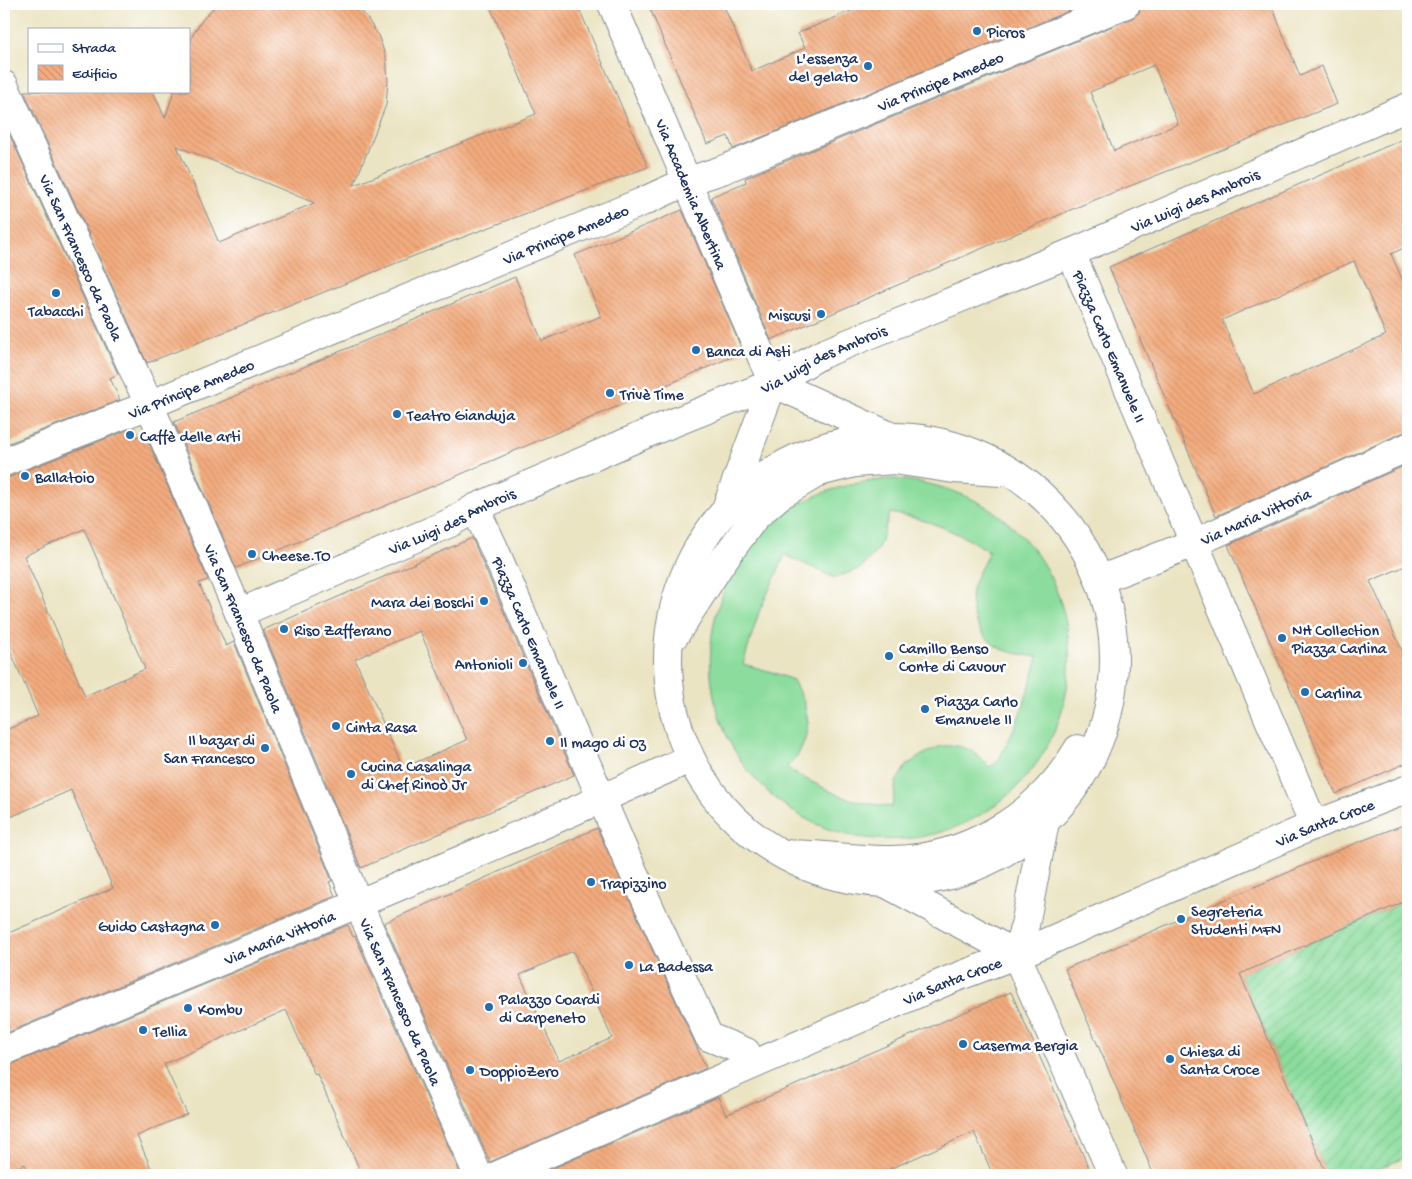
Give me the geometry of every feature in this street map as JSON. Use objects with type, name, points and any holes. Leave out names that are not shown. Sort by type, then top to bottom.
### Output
[{"type":"street","name":"Via Accademia Albertina","points":[[612,4],[773,383]]},
{"type":"street","name":"Via Principe Amedeo","points":[[4,462],[149,406],[633,206],[686,182],[731,166],[1126,4]]},
{"type":"street","name":"Via San Francesco da Paola","points":[[4,85],[149,406],[239,613],[358,903],[478,1175]]},
{"type":"street","name":"Via Luigi des Ambrois","points":[[239,613],[450,523],[475,508],[655,430],[773,383],[820,356],[854,341],[1071,253],[1408,106]]},
{"type":"street","name":"Piazza Carlo Emanuele II","points":[[1071,253],[1314,825]]},
{"type":"street","points":[[724,512],[773,383],[893,437]]},
{"type":"street","points":[[893,437],[926,440],[956,446],[982,456],[1012,472],[1037,491],[1060,514],[1077,538],[1104,593],[1111,622],[1114,652],[1113,680],[1109,710],[1086,770],[1045,822],[1019,843],[994,859],[970,869],[923,882],[887,884],[855,881],[823,874],[780,854],[751,835],[731,817],[710,793],[689,759],[676,722],[670,693],[668,646],[673,613],[680,586],[695,554],[710,530],[724,512],[744,492],[796,458],[853,440],[893,437]]},
{"type":"street","name":"Via Maria Vittoria","points":[[1099,580],[1194,543],[1408,447]]},
{"type":"street","points":[[668,646],[722,562],[755,517],[779,496],[819,472],[855,463],[894,460],[954,469],[1012,472]]},
{"type":"street","name":"Piazza Carlo Emanuele II","points":[[475,508],[602,800],[709,1037],[746,1052],[751,1064]]},
{"type":"street","points":[[780,854],[891,860],[944,854],[981,841],[1006,825],[1032,804],[1068,766],[1113,680]]},
{"type":"street","name":"Via Maria Vittoria","points":[[4,1051],[602,800],[689,759]]},
{"type":"street","name":"Via Santa Croce","points":[[498,1175],[949,980],[1032,949],[1314,825],[1408,789]]},
{"type":"street","points":[[1016,954],[1025,925],[1045,822]]},
{"type":"street","points":[[887,884],[1016,954],[1113,1175]]},
{"type":"green space","points":[[894,479],[937,486],[976,501],[1000,516],[1032,547],[1054,584],[1066,624],[1069,665],[1063,706],[1048,745],[1023,780],[990,809],[977,817],[950,829],[907,839],[863,838],[822,827],[797,814],[774,797],[746,767],[726,733],[714,696],[710,657],[715,618],[728,581],[749,547],[778,518],[805,501],[848,485]],"holes":[[[890,513],[929,522],[965,537],[989,551],[972,590],[972,608],[978,626],[996,646],[1004,650],[1038,657],[1028,693],[1010,738],[995,764],[990,767],[971,750],[957,746],[941,746],[922,755],[906,766],[896,782],[892,807],[860,802],[838,795],[794,773],[787,767],[798,755],[805,739],[808,722],[804,702],[793,680],[743,664],[759,612],[785,555],[835,578],[861,568],[878,549]]]},
{"type":"green space","points":[[1408,900],[1408,1156],[1365,1175],[1327,1175],[1240,974]]},
{"type":"building","points":[[217,4],[354,4],[365,15],[378,35],[386,57],[388,81],[386,105],[354,185],[536,114],[489,4],[577,4],[648,167],[419,254],[147,363],[24,91],[153,92],[165,118],[174,92],[190,92],[190,43],[192,36],[203,19]],"holes":[[[177,146],[314,203],[219,243]]]},
{"type":"building","points":[[648,4],[723,4],[752,71],[805,48],[798,33],[868,4],[1086,4],[733,149],[728,136],[707,144]]},
{"type":"building","points":[[1141,4],[1271,4],[1300,76],[1322,66],[1337,104],[1082,205],[771,340],[711,197],[746,182],[745,178],[1132,18],[1139,13]],"holes":[[[1154,65],[1178,124],[1114,151],[1090,92]]]},
{"type":"building","points":[[4,122],[118,374],[110,378],[120,400],[4,445]]},
{"type":"building","points":[[1408,137],[1408,246],[1391,254],[1408,292],[1408,432],[1216,516],[1109,267]],"holes":[[[1354,261],[1386,335],[1254,394],[1222,320]]]},
{"type":"building","points":[[682,210],[743,352],[452,478],[236,568],[174,422],[515,277],[542,341],[601,316],[575,255]]},
{"type":"building","points":[[132,428],[136,437],[145,434],[208,580],[199,583],[226,646],[234,642],[332,881],[329,882],[335,896],[4,1034],[4,935],[113,888],[71,790],[4,820],[4,731],[38,716],[4,636],[4,477],[10,477]],"holes":[[[84,529],[145,669],[85,696],[24,556]]]},
{"type":"building","points":[[1408,464],[1408,565],[1370,581],[1408,663],[1408,762],[1336,794],[1228,545]]},
{"type":"building","points":[[472,538],[574,775],[361,868],[263,630]],"holes":[[[420,631],[467,740],[403,768],[355,659]]]},
{"type":"building","points":[[1408,823],[1408,900],[1240,974],[1327,1175],[1154,1175],[1065,969],[1356,843]]},
{"type":"building","name":"Palazzo Coardi di Carpeneto","points":[[597,828],[706,1068],[490,1162],[384,923]],"holes":[[[573,951],[612,1038],[559,1061],[520,975]]]},
{"type":"building","points":[[348,925],[353,937],[355,936],[461,1175],[362,1175],[286,1010],[164,1064],[187,1114],[137,1136],[154,1175],[30,1175],[25,1164],[4,1174],[4,1066]]},
{"type":"building","name":"Caserma Bergia","points":[[1011,992],[1092,1175],[993,1175],[974,1132],[876,1175],[537,1175],[718,1097],[726,1115]]},
{"type":"place","name":"Picros","points":[[977,31]]},
{"type":"place","name":"L'essenza del gelato","points":[[868,66]]},
{"type":"place","name":"Tabacchi","points":[[56,293]]},
{"type":"place","name":"Miscusi","points":[[821,314]]},
{"type":"place","name":"Banca di Asti","points":[[696,350]]},
{"type":"place","name":"Trivè Time","points":[[610,393]]},
{"type":"place","name":"Teatro Gianduja","points":[[397,414]]},
{"type":"place","name":"Caffè delle arti","points":[[130,435]]},
{"type":"place","name":"Ballatoio","points":[[25,476]]},
{"type":"place","name":"Cheese.TO","points":[[252,554]]},
{"type":"place","name":"Mara dei Boschi","points":[[484,601]]},
{"type":"place","name":"Riso Zafferano","points":[[284,629]]},
{"type":"place","name":"NH Collection Piazza Carlina","points":[[1282,638]]},
{"type":"place","name":"Camillo Benso Conte di Cavour","points":[[889,656]]},
{"type":"place","name":"Antonioli","points":[[523,663]]},
{"type":"place","name":"Carlina","points":[[1305,692]]},
{"type":"place","name":"Piazza Carlo Emanuele II","points":[[925,709]]},
{"type":"place","name":"Cinta Rasa","points":[[336,726]]},
{"type":"place","name":"Il mago di Oz","points":[[550,741]]},
{"type":"place","name":"Il bazar di San Francesco","points":[[265,748]]},
{"type":"place","name":"Cucina Casalinga di Chef Rinoò Jr","points":[[351,774]]},
{"type":"place","name":"Trapizzino","points":[[591,882]]},
{"type":"place","name":"Segreteria Studenti MFN","points":[[1181,919]]},
{"type":"place","name":"Guido Castagna","points":[[215,925]]},
{"type":"place","name":"La Badessa","points":[[629,965]]},
{"type":"place","name":"Palazzo Coardi di Carpeneto","points":[[489,1007]]},
{"type":"place","name":"Kombu","points":[[188,1008]]},
{"type":"place","name":"Tellia","points":[[143,1030]]},
{"type":"place","name":"Caserma Bergia","points":[[963,1044]]},
{"type":"place","name":"Chiesa di Santa Croce","points":[[1170,1059]]},
{"type":"place","name":"DoppioZero","points":[[470,1070]]}]
